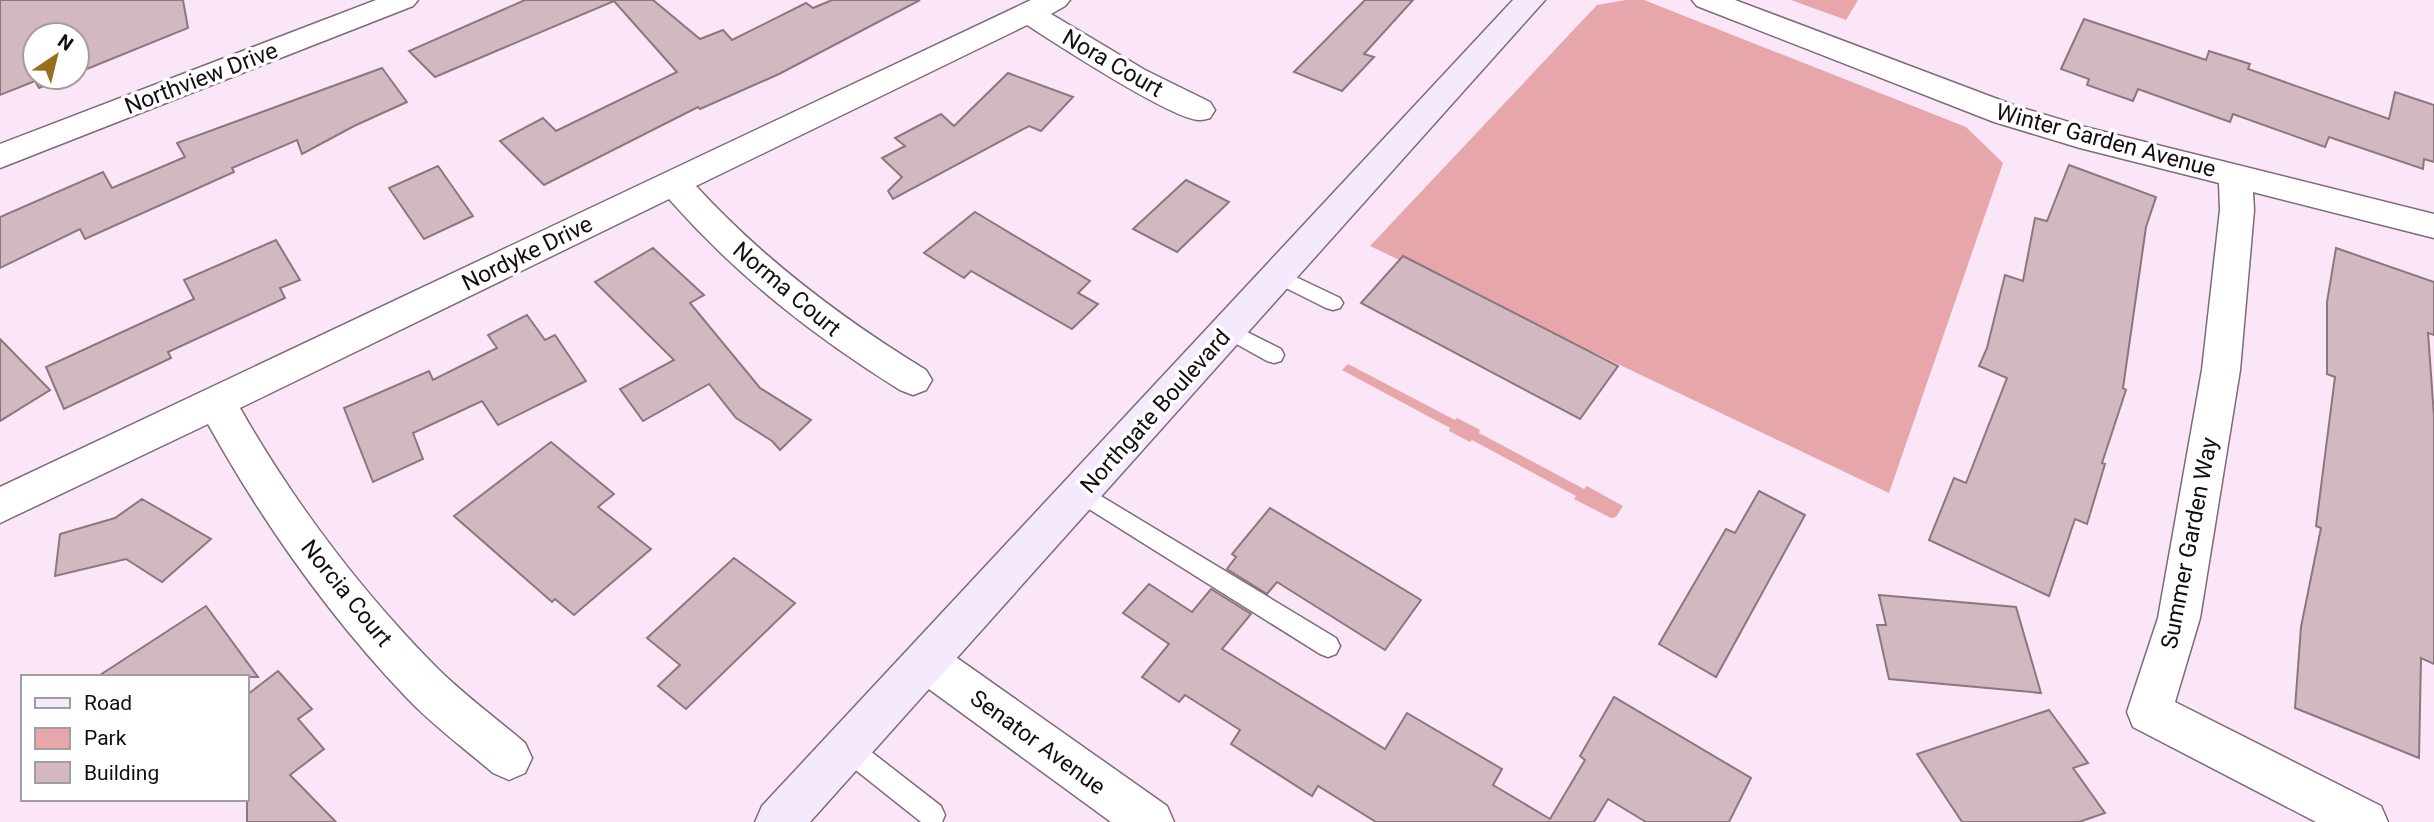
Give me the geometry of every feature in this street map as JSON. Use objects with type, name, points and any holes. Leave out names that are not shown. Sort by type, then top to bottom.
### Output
[{"type":"main road","name":"Northgate Boulevard","points":[[779,822],[1530,0]]},
{"type":"street","name":"Northview Drive","points":[[0,157],[403,0]]},
{"type":"street","name":"Winter Garden Avenue","points":[[1707,0],[2005,114],[2080,138],[2434,226]]},
{"type":"street","name":"Nora Court","points":[[1042,6],[1112,66],[1152,89],[1199,110]]},
{"type":"street","name":"Nordyke Drive","points":[[0,506],[1042,6]]},
{"type":"street","name":"Summer Garden Way","points":[[2235,175],[2237,209],[2221,370],[2179,618],[2150,712],[2364,822]]},
{"type":"street","name":"Norma Court","points":[[674,183],[712,226],[759,271],[844,337],[912,380]]},
{"type":"street","name":"Norcia Court","points":[[216,402],[260,480],[341,590],[421,682],[509,758]]},
{"type":"street","name":"Senator Avenue","points":[[926,662],[1150,822]]},
{"type":"lane","points":[[1279,276],[1333,303]]},
{"type":"lane","points":[[1228,331],[1274,355]]},
{"type":"lane","points":[[1081,493],[1328,646]]},
{"type":"lane","points":[[847,748],[932,815]]},
{"type":"green space","points":[[1644,0],[1966,127],[2003,163],[1889,493],[1370,246],[1597,5]]},
{"type":"green space","points":[[1791,0],[1858,0],[1846,20]]},
{"type":"green space","points":[[1348,364],[1455,420],[1457,418],[1480,430],[1479,433],[1584,489],[1587,486],[1623,506],[1616,517],[1611,518],[1574,499],[1576,496],[1472,440],[1470,442],[1449,431],[1450,428],[1342,370]]},
{"type":"building","points":[[0,0],[183,0],[188,28],[91,67],[91,21],[21,21],[21,87],[0,95]]},
{"type":"building","points":[[525,0],[653,0],[700,39],[723,30],[732,40],[806,3],[813,8],[832,0],[920,0],[779,74],[700,109],[698,107],[544,185],[500,141],[543,118],[556,131],[677,72],[614,1],[435,77],[409,51]]},
{"type":"building","points":[[1365,0],[1413,0],[1364,54],[1374,57],[1342,91],[1294,72]]},
{"type":"building","points":[[2084,19],[2206,60],[2209,51],[2250,64],[2248,69],[2389,119],[2395,92],[2434,105],[2434,162],[2424,159],[2423,169],[2329,137],[2325,147],[2233,114],[2230,122],[2138,89],[2133,101],[2087,85],[2089,79],[2061,69]]},
{"type":"building","points":[[382,68],[407,102],[302,154],[297,140],[232,168],[234,172],[85,239],[80,229],[0,268],[0,217],[103,172],[112,188],[185,157],[177,143]]},
{"type":"building","points":[[1008,73],[1073,97],[1041,131],[1029,126],[893,199],[888,191],[902,177],[882,158],[905,146],[895,138],[941,114],[954,126]]},
{"type":"building","points":[[2069,165],[2156,197],[2146,227],[2123,388],[2126,390],[2102,463],[2105,464],[2087,524],[2075,519],[2049,596],[1929,540],[1954,478],[1966,483],[2007,378],[1979,366],[1987,348],[2005,275],[2023,281],[2035,218],[2047,221]]},
{"type":"building","points":[[438,166],[473,216],[424,239],[389,188]]},
{"type":"building","points":[[1186,180],[1229,202],[1177,252],[1133,229]]},
{"type":"building","points":[[975,212],[1090,281],[1078,293],[1098,304],[1072,329],[971,271],[964,278],[924,253]]},
{"type":"building","points":[[276,240],[300,280],[280,288],[285,298],[168,352],[171,358],[64,409],[46,367],[194,299],[184,280]]},
{"type":"building","points":[[653,248],[704,295],[690,303],[760,388],[811,420],[780,450],[772,441],[736,418],[709,384],[643,421],[620,389],[674,360],[595,282]]},
{"type":"building","points":[[2336,248],[2434,282],[2434,335],[2428,333],[2434,416],[2434,664],[2421,658],[2419,758],[2295,708],[2301,627],[2321,528],[2316,526],[2335,377],[2327,374],[2327,302]]},
{"type":"building","points":[[1403,256],[1618,366],[1580,419],[1361,303]]},
{"type":"building","points":[[527,315],[545,340],[555,335],[586,381],[498,425],[482,401],[413,433],[423,459],[373,482],[344,408],[429,371],[433,380],[497,348],[488,335]]},
{"type":"building","points":[[0,339],[50,390],[0,421]]},
{"type":"building","points":[[551,442],[614,494],[598,507],[651,549],[574,615],[555,599],[552,602],[454,516]]},
{"type":"building","points":[[1759,491],[1805,515],[1716,677],[1659,644],[1726,529],[1735,533]]},
{"type":"building","points":[[142,499],[211,539],[162,582],[126,559],[55,576],[60,534],[115,518]]},
{"type":"building","points":[[1270,508],[1421,600],[1385,650],[1277,582],[1267,594],[1227,569],[1236,557],[1232,554]]},
{"type":"building","points":[[734,558],[795,603],[686,709],[658,686],[680,665],[647,638]]},
{"type":"building","points":[[1149,584],[1192,612],[1211,589],[1251,614],[1222,649],[1385,749],[1407,713],[1502,769],[1493,785],[1550,819],[1585,760],[1580,756],[1614,697],[1751,778],[1729,822],[1646,822],[1608,799],[1594,822],[1376,822],[1318,786],[1312,796],[1231,744],[1240,730],[1185,695],[1179,702],[1142,677],[1169,644],[1123,613]]},
{"type":"building","points":[[1879,595],[2016,607],[2041,693],[1889,679],[1877,625],[1886,625]]},
{"type":"building","points":[[206,606],[258,677],[248,675],[100,675]]},
{"type":"building","points":[[278,671],[312,709],[298,719],[324,749],[290,775],[336,822],[247,822],[248,694]]},
{"type":"building","points":[[2049,710],[2088,763],[2073,768],[2105,813],[2079,822],[1962,822],[1917,754]]}]
